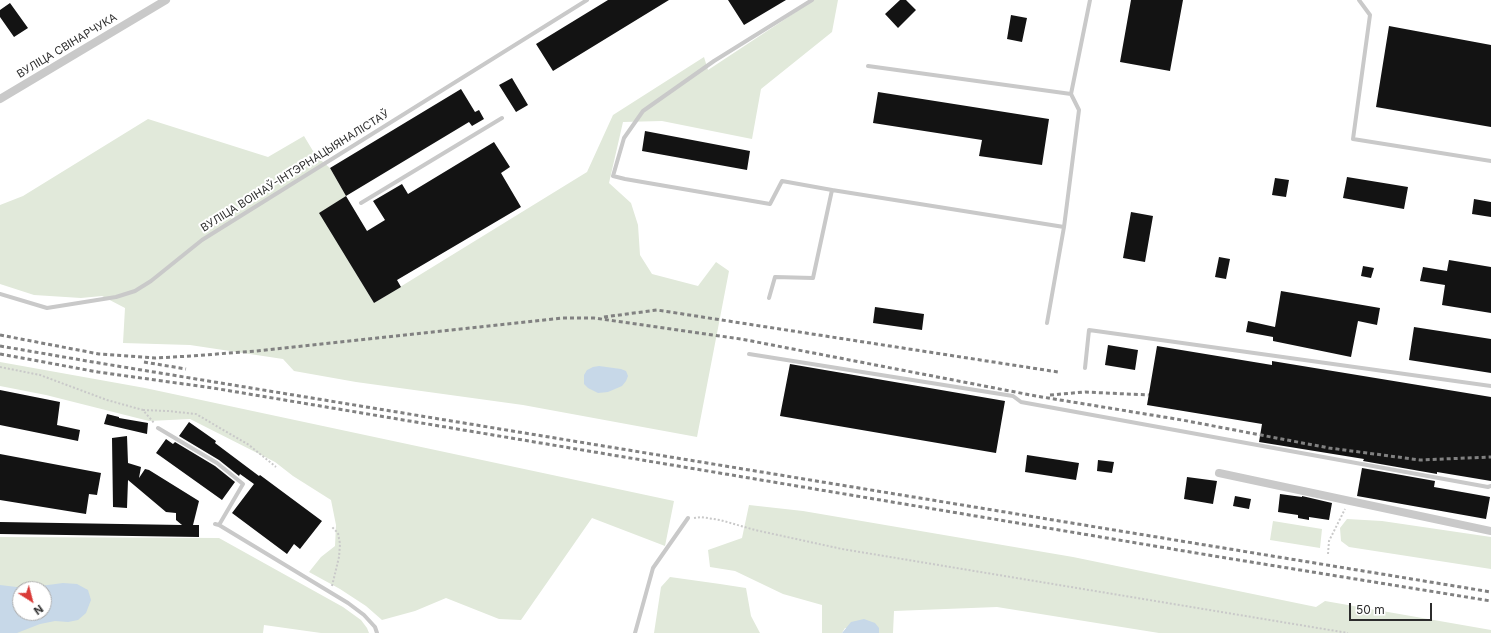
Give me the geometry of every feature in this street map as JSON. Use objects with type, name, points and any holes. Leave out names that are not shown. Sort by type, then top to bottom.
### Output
[{"type":"street","name":"ВУЛІЦА СВІНАРЧУКА","points":[[0,99],[166,0]]},
{"type":"street","points":[[1220,473],[1491,531]]},
{"type":"lane","name":"ВУЛІЦА ВОІНАЎ-ІНТЭРНАЦЫЯНАЛІСТАЎ","points":[[0,294],[47,308],[116,298],[135,291],[151,281],[202,240],[587,0]]},
{"type":"lane","points":[[812,0],[714,61],[643,111],[624,138],[613,176],[770,204],[782,181],[1064,227]]},
{"type":"lane","points":[[1047,323],[1064,227],[1079,110],[1071,94],[1090,0]]},
{"type":"lane","points":[[1359,0],[1370,15],[1353,139],[1491,161]]},
{"type":"lane","points":[[868,66],[1071,94]]},
{"type":"lane","points":[[361,203],[502,118]]},
{"type":"lane","points":[[769,298],[775,277],[814,278],[832,190]]},
{"type":"lane","points":[[1085,368],[1089,330],[1491,386]]},
{"type":"lane","points":[[749,354],[1013,396],[1021,402],[1488,487],[1491,486]]},
{"type":"lane","points":[[158,428],[217,463],[243,484],[217,524],[330,591],[364,615],[375,627],[377,633]]},
{"type":"lane","points":[[635,633],[653,568],[688,518]]},
{"type":"path","points":[[0,367],[40,375],[107,400],[143,410],[196,414],[249,445],[276,467]]},
{"type":"path","points":[[143,410],[158,428]]},
{"type":"path","points":[[1328,554],[1329,541],[1349,501]]},
{"type":"path","points":[[688,518],[701,517],[720,520],[755,530],[842,549],[1348,633]]},
{"type":"path","points":[[330,591],[339,556],[340,544],[338,533],[332,527]]},
{"type":"green space","points":[[814,0],[838,0],[832,32],[761,89],[752,139],[662,121],[623,122],[609,183],[631,203],[638,225],[640,255],[652,274],[698,286],[716,262],[729,271],[697,437],[523,405],[356,382],[294,371],[283,359],[190,345],[123,343],[125,308],[102,296],[81,298],[34,295],[0,284],[0,205],[23,196],[148,119],[268,157],[304,136],[316,156],[330,168],[346,196],[320,213],[374,303],[587,172],[613,115],[704,57],[708,70]]},
{"type":"green space","points":[[0,362],[145,388],[674,501],[665,546],[592,518],[521,620],[499,619],[446,598],[415,611],[382,620],[366,606],[340,589],[309,572],[321,557],[335,546],[336,525],[331,500],[293,476],[275,462],[190,419],[149,421],[46,395],[0,386]]},
{"type":"green space","points":[[749,505],[803,511],[1073,557],[1316,607],[1325,601],[1491,630],[1491,633],[1159,633],[997,607],[894,611],[893,633],[879,633],[879,628],[845,628],[842,633],[822,633],[822,605],[783,594],[735,571],[710,567],[708,550],[742,538]]},
{"type":"green space","points":[[1347,519],[1382,521],[1491,537],[1491,569],[1349,547],[1341,541],[1340,528]]},
{"type":"green space","points":[[1273,521],[1322,529],[1320,548],[1270,540]]},
{"type":"green space","points":[[0,537],[219,538],[343,607],[361,620],[369,633],[321,633],[264,625],[263,633],[0,633]]},
{"type":"green space","points":[[670,577],[746,588],[751,616],[760,633],[654,633],[661,587]]},
{"type":"water","points":[[599,366],[626,371],[628,376],[626,381],[622,386],[608,392],[598,393],[588,388],[584,384],[584,375],[587,370]]},
{"type":"water","points":[[63,583],[77,584],[88,590],[91,600],[86,613],[78,620],[68,622],[55,621],[40,624],[17,633],[0,633],[0,585],[12,586],[12,621],[52,621],[52,584]]},
{"type":"water","points":[[864,619],[875,623],[879,628],[879,633],[842,633],[851,622]]},
{"type":"building","points":[[608,0],[669,0],[553,71],[536,44]]},
{"type":"building","points":[[728,0],[786,0],[744,25]]},
{"type":"building","points":[[900,0],[906,0],[916,10],[898,28],[885,14]]},
{"type":"building","points":[[1131,0],[1183,0],[1170,71],[1120,62]]},
{"type":"building","points":[[10,3],[28,28],[14,37],[0,17],[0,10]]},
{"type":"building","points":[[1011,15],[1027,18],[1022,42],[1007,39]]},
{"type":"building","points":[[1389,26],[1491,45],[1491,127],[1376,107]]},
{"type":"building","points":[[512,78],[528,105],[516,112],[499,85]]},
{"type":"building","points":[[461,89],[475,112],[479,110],[484,119],[472,126],[469,122],[346,196],[330,168]]},
{"type":"building","points":[[878,92],[1049,119],[1042,165],[979,156],[982,140],[873,123]]},
{"type":"building","points":[[645,131],[750,151],[747,170],[642,151]]},
{"type":"building","points":[[494,142],[510,167],[501,173],[521,207],[397,280],[401,287],[374,303],[319,213],[346,196],[367,231],[385,220],[373,201],[402,184],[408,194]]},
{"type":"building","points":[[1347,177],[1408,187],[1404,209],[1343,198]]},
{"type":"building","points":[[1275,178],[1289,180],[1286,197],[1272,195]]},
{"type":"building","points":[[1474,199],[1491,202],[1491,217],[1472,214]]},
{"type":"building","points":[[1131,212],[1153,216],[1145,262],[1123,258]]},
{"type":"building","points":[[1219,257],[1230,259],[1226,279],[1215,277]]},
{"type":"building","points":[[1449,260],[1491,267],[1491,313],[1442,305],[1445,285],[1420,281],[1423,267],[1447,271]]},
{"type":"building","points":[[1363,266],[1374,268],[1371,278],[1361,276]]},
{"type":"building","points":[[1281,291],[1380,308],[1377,325],[1358,321],[1351,357],[1273,341],[1273,337],[1246,332],[1248,321],[1275,327]]},
{"type":"building","points":[[875,307],[924,314],[922,330],[873,323]]},
{"type":"building","points":[[1414,327],[1491,339],[1491,373],[1409,360]]},
{"type":"building","points":[[1108,345],[1138,350],[1135,370],[1105,365]]},
{"type":"building","points":[[1157,346],[1272,365],[1272,361],[1491,397],[1491,481],[1437,472],[1437,474],[1363,461],[1364,459],[1259,442],[1262,424],[1147,405]]},
{"type":"building","points":[[790,364],[1005,401],[996,453],[780,416]]},
{"type":"building","points":[[0,390],[60,402],[57,425],[80,430],[78,441],[0,425]]},
{"type":"building","points":[[107,414],[119,418],[148,423],[147,434],[104,424]]},
{"type":"building","points":[[189,422],[216,441],[215,443],[259,476],[260,475],[322,521],[300,549],[294,544],[287,554],[232,513],[254,484],[240,474],[239,476],[219,460],[179,436]]},
{"type":"building","points":[[127,436],[128,463],[141,467],[139,478],[145,469],[149,470],[199,501],[193,525],[199,525],[199,537],[0,534],[0,522],[182,525],[176,520],[176,513],[166,512],[128,480],[127,508],[113,507],[112,438]]},
{"type":"building","points":[[166,439],[173,444],[175,442],[215,466],[235,482],[222,500],[156,453]]},
{"type":"building","points":[[0,454],[101,473],[97,495],[89,494],[86,514],[0,500]]},
{"type":"building","points":[[1027,455],[1079,463],[1076,480],[1025,472]]},
{"type":"building","points":[[1098,460],[1114,462],[1112,473],[1097,471]]},
{"type":"building","points":[[1362,468],[1435,481],[1434,487],[1490,497],[1486,519],[1357,496]]},
{"type":"building","points":[[1187,477],[1217,481],[1213,504],[1184,499]]},
{"type":"building","points":[[1280,494],[1302,496],[1332,503],[1329,520],[1309,517],[1309,520],[1298,518],[1298,515],[1278,512]]},
{"type":"building","points":[[1235,496],[1251,499],[1249,509],[1233,506]]},
{"type":"railway","points":[[604,317],[657,310],[1058,372]]},
{"type":"railway","points":[[0,335],[99,354],[155,358],[256,351],[562,318],[594,318],[741,339],[1036,396],[1182,420],[1329,448],[1420,460],[1491,457]]},
{"type":"railway","points":[[0,346],[1491,592]]},
{"type":"railway","points":[[0,354],[98,372],[213,388],[1491,601]]},
{"type":"railway","points":[[144,362],[186,369]]},
{"type":"railway","points":[[1050,395],[1085,392],[1149,395]]}]
